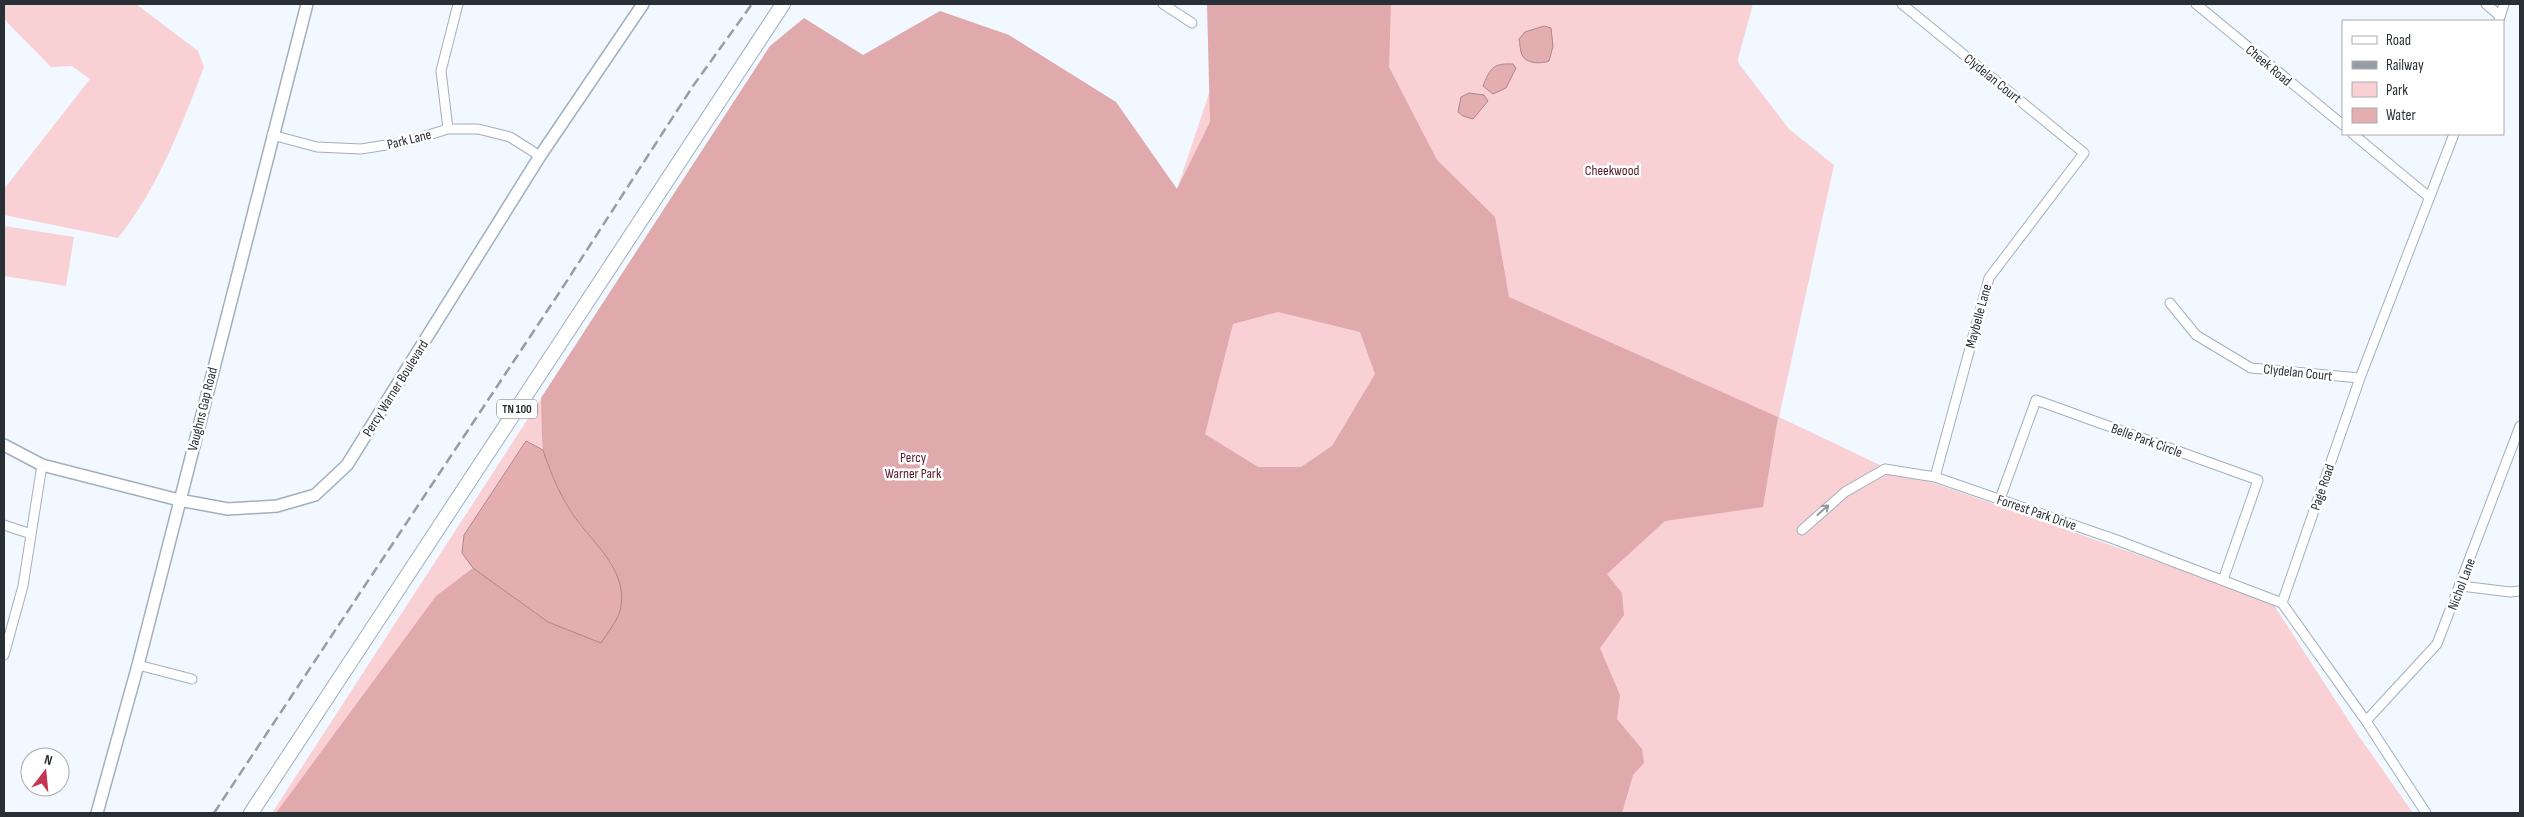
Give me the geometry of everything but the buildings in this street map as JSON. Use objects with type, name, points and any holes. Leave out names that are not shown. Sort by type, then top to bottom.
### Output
[{"type":"main road","name":"TN 100","points":[[252,813],[783,4]]},
{"type":"street","name":"Vaughns Gap Road","points":[[97,813],[138,665],[306,4]]},
{"type":"street","points":[[448,129],[441,71],[458,4]]},
{"type":"street","name":"Percy Warner Boulevard","points":[[4,445],[42,465],[179,500],[228,509],[277,506],[315,495],[347,465],[540,156],[644,4]]},
{"type":"street","points":[[1163,4],[1192,23]]},
{"type":"street","name":"Clydelan Court","points":[[1902,4],[2084,153]]},
{"type":"street","name":"Cheek Road","points":[[2196,4],[2342,124]]},
{"type":"street","points":[[2486,4],[2499,19]]},
{"type":"street","points":[[2499,19],[2504,4]]},
{"type":"street","name":"Park Lane","points":[[272,135],[317,147],[361,149],[405,142],[448,129],[478,129],[510,137],[540,156]]},
{"type":"street","points":[[2354,135],[2429,197]]},
{"type":"street","name":"Page Road","points":[[2282,603],[2360,378],[2454,135]]},
{"type":"street","name":"Maybelle Lane","points":[[1935,477],[1988,278],[2084,153]]},
{"type":"street","name":"Clydelan Court","points":[[2170,303],[2196,335],[2251,368],[2360,378]]},
{"type":"street","name":"Belle Park Circle","points":[[2000,499],[2036,400],[2258,480],[2223,580]]},
{"type":"street","name":"Nichol Lane","points":[[2366,721],[2437,644],[2461,586],[2520,426]]},
{"type":"street","points":[[4,655],[24,586],[42,465]]},
{"type":"street","name":"Forrest Park Drive","points":[[1802,530],[1846,492],[1885,469],[1935,477],[2000,499],[2282,603]]},
{"type":"street","points":[[4,525],[31,534]]},
{"type":"street","points":[[2461,586],[2510,592],[2520,591]]},
{"type":"street","points":[[2282,603],[2366,721],[2426,813]]},
{"type":"street","points":[[138,665],[192,680]]},
{"type":"green space","points":[[4,4],[136,4],[198,51],[204,67],[177,134],[157,178],[118,238],[4,215],[4,189],[90,79],[72,66],[51,67],[4,19]]},
{"type":"green space","name":"Percy Warner Park","points":[[1207,4],[1391,4],[1389,67],[1437,160],[1495,217],[1509,297],[1778,417],[1763,507],[1665,521],[1607,574],[1622,593],[1624,615],[1600,648],[1620,695],[1617,719],[1642,749],[1644,763],[1633,775],[1622,813],[276,813],[436,596],[473,568],[548,622],[601,643],[612,564],[570,510],[546,464],[542,436],[541,398],[770,46],[804,18],[863,55],[940,11],[1009,35],[1116,102],[1177,189],[1210,122]],"holes":[[[1278,312],[1360,332],[1375,374],[1332,446],[1301,467],[1258,467],[1205,434],[1233,324]]]},
{"type":"green space","name":"Percy Warner Park","points":[[1239,4],[1753,4],[1738,59],[1739,64],[1789,129],[1834,165],[1779,417],[1903,476],[1920,478],[2272,602],[2356,732],[2413,813],[272,813],[770,46],[1177,189]]},
{"type":"green space","points":[[4,226],[74,237],[66,286],[4,276]]},
{"type":"water","points":[[1544,26],[1551,28],[1553,46],[1549,61],[1542,63],[1530,62],[1521,53],[1519,39],[1525,32]]},
{"type":"water","points":[[1513,64],[1516,68],[1506,88],[1493,94],[1483,86],[1493,68],[1500,65]]},
{"type":"water","points":[[1469,93],[1484,95],[1488,101],[1473,119],[1463,116],[1458,112],[1461,97]]},
{"type":"water","points":[[526,441],[543,450],[555,482],[567,506],[606,556],[619,580],[621,592],[620,611],[601,643],[548,622],[473,568],[462,553],[464,535]]},
{"type":"railway","points":[[214,813],[561,290],[693,86],[752,4]]},
{"type":"park label","name":"Cheekwood","points":[[1612,170]]}]
